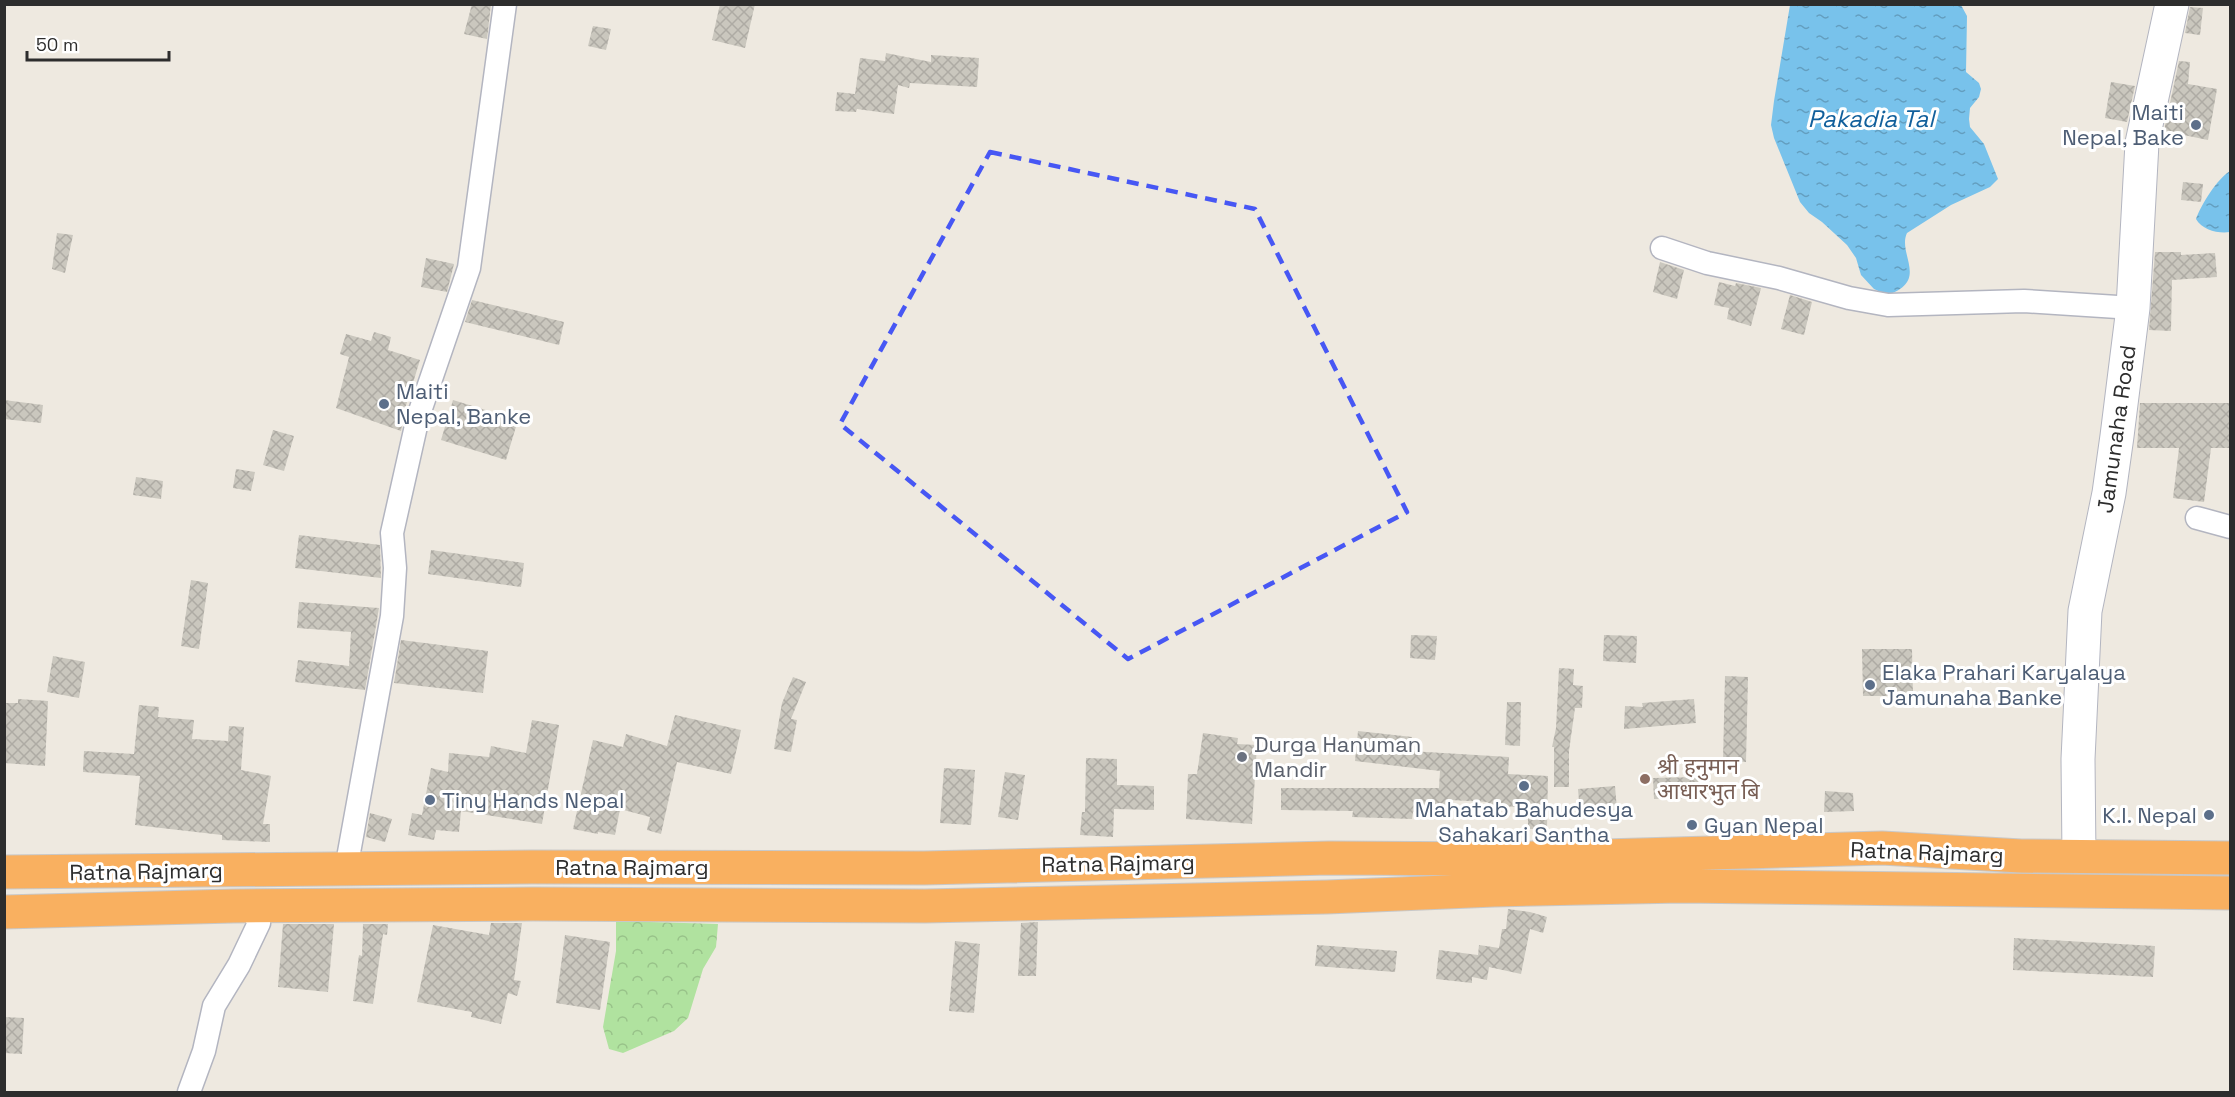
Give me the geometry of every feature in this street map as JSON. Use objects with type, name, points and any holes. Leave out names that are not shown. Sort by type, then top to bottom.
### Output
[{"type":"highway","name":"Ratna Rajmarg","points":[[4,872],[924,868],[1329,858],[1500,859],[1882,848],[2021,856],[2230,858]]},
{"type":"highway","name":"Ratna Rajmarg","points":[[4,912],[250,906],[545,904],[926,906],[1681,886],[2230,893]]},
{"type":"street","points":[[346,869],[392,616],[395,568],[392,533],[418,417],[469,268],[505,4]]},
{"type":"street","name":"Jamunaha Road","points":[[2079,856],[2078,759],[2085,611],[2109,493],[2133,308],[2142,143],[2172,4]]},
{"type":"street","points":[[1662,248],[1707,263],[1779,278],[1849,298],[1888,305],[2024,301],[2133,308]]},
{"type":"street","points":[[2197,518],[2230,527]]},
{"type":"street","points":[[189,1092],[204,1051],[214,1006],[239,965],[259,923],[250,906]]},
{"type":"highlighted area","points":[[990,152],[1255,209],[1407,512],[1128,659],[840,424]]},
{"type":"green space","points":[[616,921],[718,924],[716,947],[703,969],[688,1018],[674,1031],[623,1053],[609,1049],[603,1027],[616,951]]},
{"type":"water","name":"Pakadia Tal","points":[[1790,5],[1961,5],[1967,16],[1966,72],[1979,83],[1981,89],[1979,97],[1970,108],[1970,127],[1984,144],[1998,179],[1990,187],[1951,205],[1907,233],[1905,241],[1910,275],[1900,289],[1887,295],[1874,289],[1861,275],[1856,258],[1847,245],[1809,213],[1800,202],[1774,138],[1771,125]]},
{"type":"water","points":[[2230,171],[2230,232],[2211,230],[2202,226],[2196,219],[2210,193]]},
{"type":"building","points":[[472,4],[491,4],[487,39],[464,34]]},
{"type":"building","points":[[720,4],[755,4],[745,48],[712,40]]},
{"type":"building","points":[[2190,7],[2203,8],[2200,35],[2185,33]]},
{"type":"building","points":[[593,26],[611,29],[606,50],[588,46]]},
{"type":"building","points":[[886,53],[931,62],[931,55],[979,58],[977,87],[910,83],[909,88],[898,85],[894,114],[857,109],[856,112],[835,111],[837,92],[855,94],[860,58],[885,61]]},
{"type":"building","points":[[2179,61],[2190,62],[2188,84],[2217,89],[2208,140],[2164,131]]},
{"type":"building","points":[[2111,82],[2135,86],[2127,122],[2105,118]]},
{"type":"building","points":[[2183,182],[2203,184],[2201,202],[2181,200]]},
{"type":"building","points":[[57,233],[73,235],[65,273],[52,269]]},
{"type":"building","points":[[2155,252],[2181,252],[2181,255],[2215,253],[2217,277],[2172,280],[2171,331],[2149,330]]},
{"type":"building","points":[[426,258],[454,264],[447,292],[421,287]]},
{"type":"building","points":[[1660,262],[1684,270],[1677,299],[1653,292]]},
{"type":"building","points":[[1719,282],[1761,288],[1751,326],[1727,319],[1729,308],[1714,305]]},
{"type":"building","points":[[1790,295],[1812,302],[1804,335],[1781,329]]},
{"type":"building","points":[[472,300],[564,322],[559,345],[465,322]]},
{"type":"building","points":[[374,332],[391,337],[388,350],[420,360],[404,412],[401,431],[336,408],[349,357],[340,354],[346,334],[371,341]]},
{"type":"building","points":[[4,400],[43,405],[41,423],[4,419]]},
{"type":"building","points":[[453,400],[518,420],[506,460],[441,440]]},
{"type":"building","points":[[2140,403],[2230,403],[2230,448],[2211,448],[2204,502],[2173,498],[2179,448],[2137,448]]},
{"type":"building","points":[[273,430],[294,436],[284,471],[263,465]]},
{"type":"building","points":[[236,469],[255,472],[251,491],[233,488]]},
{"type":"building","points":[[136,477],[163,481],[161,499],[133,495]]},
{"type":"building","points":[[299,535],[380,545],[381,578],[295,568]]},
{"type":"building","points":[[431,550],[524,563],[521,587],[428,574]]},
{"type":"building","points":[[191,580],[208,583],[199,649],[181,646]]},
{"type":"building","points":[[299,602],[379,608],[365,690],[295,682],[298,660],[349,666],[351,632],[297,628]]},
{"type":"building","points":[[1411,635],[1437,636],[1435,660],[1410,658]]},
{"type":"building","points":[[1604,635],[1637,636],[1636,663],[1603,661]]},
{"type":"building","points":[[401,640],[488,651],[483,693],[394,683]]},
{"type":"building","points":[[1862,649],[1912,649],[1913,696],[1863,696]]},
{"type":"building","points":[[53,656],[85,662],[79,698],[47,692]]},
{"type":"building","points":[[1559,668],[1574,669],[1573,685],[1583,686],[1582,708],[1575,708],[1569,751],[1569,787],[1554,787],[1554,747],[1552,747],[1556,728]]},
{"type":"building","points":[[1725,676],[1748,677],[1746,762],[1723,761]]},
{"type":"building","points":[[793,677],[806,682],[791,719],[797,720],[791,752],[774,749],[782,703]]},
{"type":"building","points":[[18,699],[48,701],[45,766],[4,763],[4,703],[18,703]]},
{"type":"building","points":[[1694,699],[1696,723],[1624,729],[1625,706],[1643,707],[1642,703]]},
{"type":"building","points":[[1507,702],[1521,702],[1520,746],[1505,745]]},
{"type":"building","points":[[139,705],[159,707],[158,717],[194,720],[192,739],[228,741],[229,726],[244,727],[241,770],[271,776],[263,824],[270,824],[270,842],[222,840],[222,835],[135,825],[140,776],[83,772],[84,751],[134,754]]},
{"type":"building","points":[[675,715],[741,730],[731,774],[677,762],[661,834],[647,830],[650,817],[620,809],[615,835],[573,829],[593,740],[623,747],[626,734],[667,746]]},
{"type":"building","points":[[532,720],[559,725],[542,824],[461,811],[459,832],[436,830],[434,840],[408,835],[412,813],[422,815],[431,768],[448,772],[449,753],[489,757],[491,746],[526,753]]},
{"type":"building","points":[[1358,731],[1412,737],[1410,751],[1509,757],[1508,774],[1548,776],[1547,829],[1528,829],[1528,808],[1487,805],[1488,802],[1450,800],[1451,812],[1413,812],[1412,819],[1352,817],[1353,811],[1281,810],[1281,788],[1439,788],[1440,771],[1355,761]]},
{"type":"building","points":[[1203,733],[1238,738],[1237,744],[1257,745],[1252,824],[1186,819],[1188,774],[1197,774]]},
{"type":"building","points":[[1086,758],[1117,759],[1117,785],[1154,786],[1154,810],[1114,809],[1113,837],[1080,835],[1082,812],[1085,812]]},
{"type":"building","points":[[944,768],[975,770],[971,825],[940,823]]},
{"type":"building","points":[[1005,772],[1025,775],[1018,820],[998,817]]},
{"type":"building","points":[[1698,777],[1699,798],[1654,799],[1653,778]]},
{"type":"building","points":[[1615,786],[1617,810],[1580,813],[1578,789]]},
{"type":"building","points":[[1825,791],[1853,793],[1854,811],[1824,812]]},
{"type":"building","points":[[370,813],[392,819],[385,842],[366,837]]},
{"type":"building","points":[[1508,909],[1547,917],[1543,933],[1530,929],[1521,974],[1489,967],[1487,980],[1472,977],[1472,983],[1436,979],[1439,950],[1478,955],[1479,945],[1499,948],[1502,929],[1506,929]]},
{"type":"building","points":[[1038,922],[1036,976],[1018,976],[1021,923]]},
{"type":"building","points":[[491,923],[522,923],[514,980],[521,981],[517,996],[508,993],[501,1024],[471,1017],[472,1012],[417,1002],[433,925],[489,935]]},
{"type":"building","points":[[283,924],[334,924],[328,992],[278,987]]},
{"type":"building","points":[[363,924],[388,924],[387,935],[383,934],[373,1004],[353,1001],[359,955],[362,956]]},
{"type":"building","points":[[565,935],[610,942],[600,1010],[556,1003]]},
{"type":"building","points":[[2014,938],[2155,946],[2153,977],[2013,970]]},
{"type":"building","points":[[955,941],[980,944],[974,1013],[949,1011]]},
{"type":"building","points":[[1317,945],[1397,951],[1395,972],[1315,966]]},
{"type":"building","points":[[4,1017],[24,1018],[22,1054],[4,1053]]},
{"type":"place","name":"Maiti Nepal, Bake","points":[[2196,125]]},
{"type":"place","name":"Maiti Nepal, Banke","points":[[384,404]]},
{"type":"place","name":"Elaka Prahari Karyalaya Jamunaha Banke","points":[[1870,685]]},
{"type":"place","name":"Durga Hanuman Mandir","points":[[1242,757]]},
{"type":"place","name":"श्री हनुमान आधारभुत बि","points":[[1645,779]]},
{"type":"place","name":"Mahatab Bahudesya Sahakari Santha","points":[[1524,786]]},
{"type":"place","name":"Tiny Hands Nepal","points":[[430,800]]},
{"type":"place","name":"K.I. Nepal","points":[[2209,815]]},
{"type":"place","name":"Gyan Nepal","points":[[1692,825]]}]
